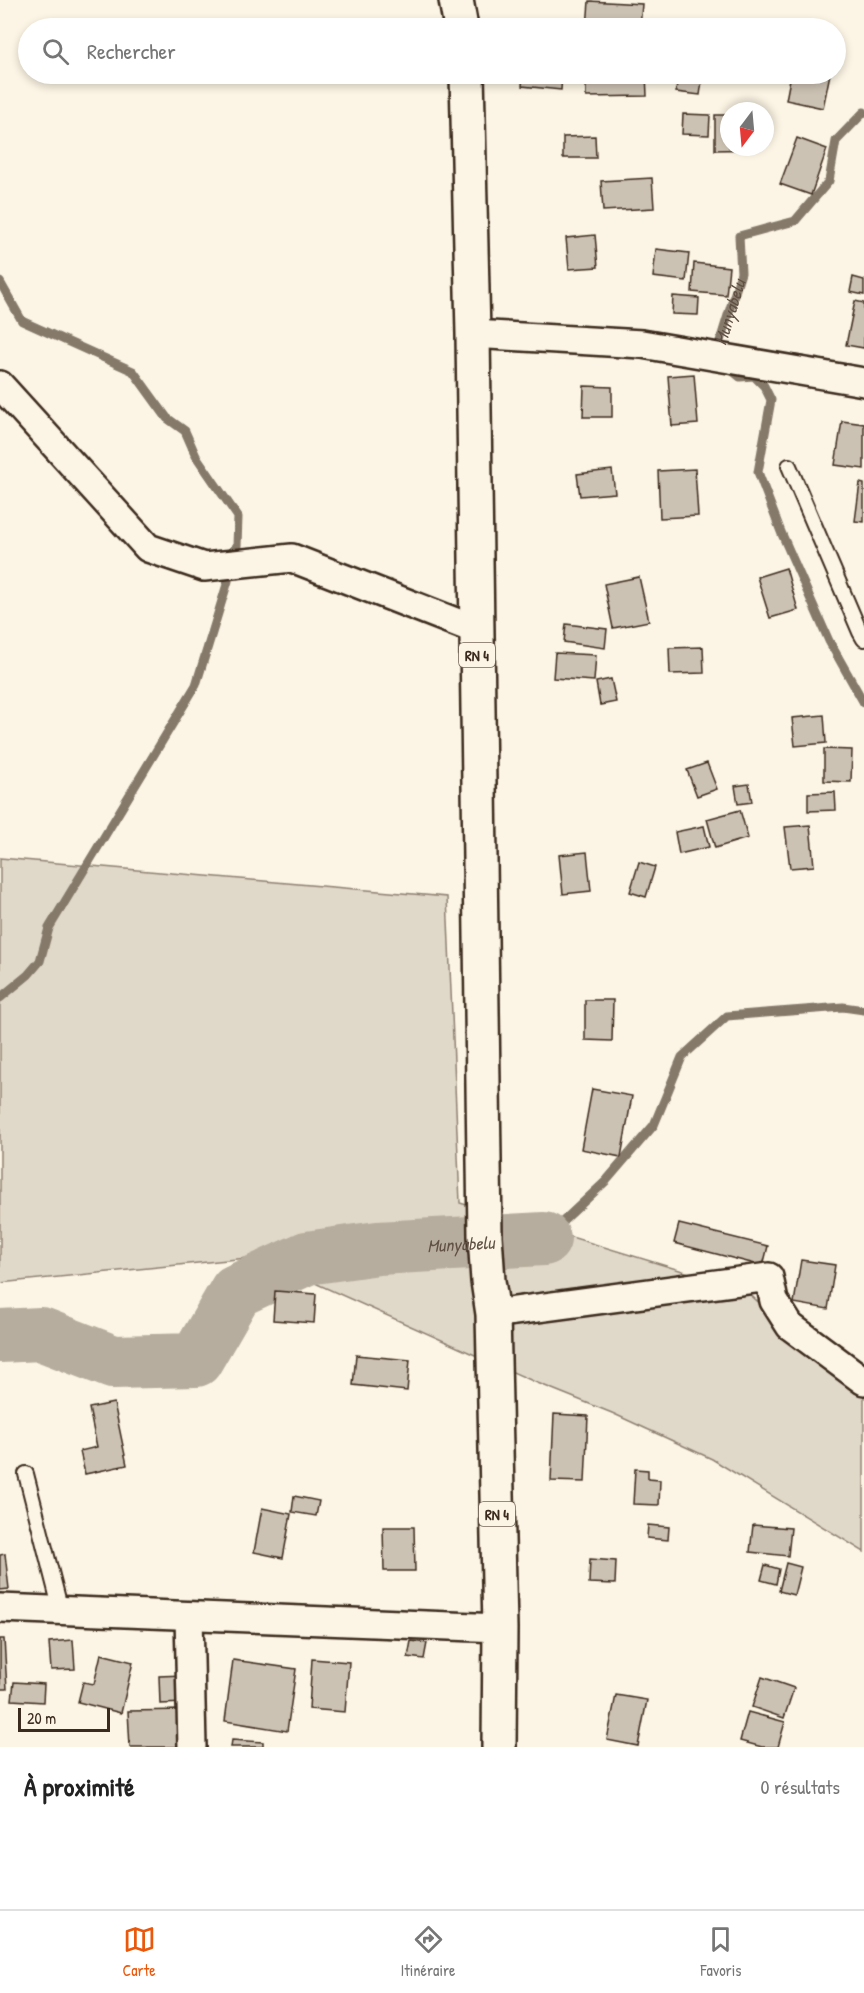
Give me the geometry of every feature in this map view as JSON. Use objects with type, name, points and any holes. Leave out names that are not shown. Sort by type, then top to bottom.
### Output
[{"type":"highway","points":[[456,0],[460,18]]},
{"type":"highway","name":"RN 4","points":[[467,84],[473,334],[485,1236],[493,1314],[500,1628],[500,1747]]},
{"type":"street","points":[[473,334],[642,344],[864,382]]},
{"type":"street","points":[[0,385],[148,548],[204,567],[292,558],[476,630]]},
{"type":"street","points":[[493,1314],[769,1277],[774,1301],[790,1326],[864,1381]]},
{"type":"street","points":[[0,1608],[500,1628]]},
{"type":"street","points":[[189,1616],[192,1747]]},
{"type":"lane","points":[[789,466],[864,639]]},
{"type":"lane","points":[[27,1474],[61,1611]]},
{"type":"shaded area","points":[[0,858],[447,897],[460,1203],[745,1290],[825,1362],[864,1393],[864,1552],[712,1459],[257,1257],[0,1283]]},
{"type":"building","points":[[589,1],[642,4],[641,18],[588,18]]},
{"type":"building","points":[[522,84],[561,84],[561,90],[522,86]]},
{"type":"building","points":[[586,84],[646,84],[647,96],[586,97]]},
{"type":"building","points":[[677,84],[702,84],[700,95],[676,92]]},
{"type":"building","points":[[789,84],[828,84],[823,108],[786,100]]},
{"type":"building","points":[[683,114],[710,115],[709,135],[682,134]]},
{"type":"building","points":[[715,115],[720,115],[720,150],[715,150]]},
{"type":"building","points":[[595,136],[596,158],[563,158],[563,137]]},
{"type":"building","points":[[797,138],[827,149],[811,195],[780,184]]},
{"type":"building","points":[[652,178],[654,208],[603,211],[601,181]]},
{"type":"building","points":[[595,235],[598,267],[569,269],[566,238]]},
{"type":"building","points":[[656,249],[689,253],[686,281],[653,277]]},
{"type":"building","points":[[694,263],[729,267],[726,295],[692,292]]},
{"type":"building","points":[[853,277],[864,280],[864,295],[850,292]]},
{"type":"building","points":[[673,296],[699,298],[698,315],[672,314]]},
{"type":"building","points":[[855,301],[864,303],[864,348],[846,345]]},
{"type":"building","points":[[694,374],[698,424],[672,426],[668,376]]},
{"type":"building","points":[[584,386],[612,387],[612,417],[583,417]]},
{"type":"building","points":[[842,421],[864,424],[864,469],[835,465]]},
{"type":"building","points":[[695,469],[698,516],[660,518],[658,471]]},
{"type":"building","points":[[612,470],[615,493],[580,496],[577,474]]},
{"type":"building","points":[[860,483],[864,484],[864,522],[855,521]]},
{"type":"building","points":[[786,568],[798,610],[770,618],[757,577]]},
{"type":"building","points":[[639,577],[649,621],[613,628],[604,584]]},
{"type":"building","points":[[566,624],[607,629],[605,648],[564,642]]},
{"type":"building","points":[[703,647],[704,673],[670,674],[669,648]]},
{"type":"building","points":[[555,653],[596,655],[594,681],[553,678]]},
{"type":"building","points":[[611,679],[616,702],[600,705],[596,682]]},
{"type":"building","points":[[824,715],[826,743],[795,746],[792,718]]},
{"type":"building","points":[[824,749],[852,750],[851,782],[824,781]]},
{"type":"building","points":[[707,763],[717,789],[697,796],[687,770]]},
{"type":"building","points":[[749,784],[752,802],[738,804],[735,786]]},
{"type":"building","points":[[835,792],[836,810],[808,811],[808,793]]},
{"type":"building","points":[[740,810],[748,838],[715,848],[707,819]]},
{"type":"building","points":[[810,825],[814,866],[790,868],[785,827]]},
{"type":"building","points":[[704,826],[709,847],[679,854],[675,832]]},
{"type":"building","points":[[587,852],[591,891],[563,894],[559,855]]},
{"type":"building","points":[[639,862],[655,867],[646,897],[630,892]]},
{"type":"building","points":[[585,1000],[613,1000],[612,1041],[585,1040]]},
{"type":"building","points":[[592,1089],[632,1096],[621,1157],[581,1149]]},
{"type":"building","points":[[679,1224],[768,1246],[763,1266],[674,1243]]},
{"type":"building","points":[[801,1260],[835,1265],[828,1309],[794,1303]]},
{"type":"building","points":[[275,1291],[316,1294],[314,1323],[273,1320]]},
{"type":"building","points":[[356,1355],[410,1360],[407,1391],[353,1385]]},
{"type":"building","points":[[114,1403],[127,1465],[85,1474],[80,1451],[97,1447],[89,1408]]},
{"type":"building","points":[[554,1414],[588,1416],[585,1482],[551,1481]]},
{"type":"building","points":[[635,1469],[648,1470],[648,1479],[660,1480],[659,1505],[633,1504]]},
{"type":"building","points":[[294,1496],[319,1501],[316,1516],[292,1512]]},
{"type":"building","points":[[262,1508],[291,1514],[283,1558],[254,1552]]},
{"type":"building","points":[[648,1525],[669,1527],[668,1540],[647,1538]]},
{"type":"building","points":[[753,1525],[791,1528],[788,1556],[750,1552]]},
{"type":"building","points":[[383,1527],[414,1527],[415,1571],[384,1571]]},
{"type":"building","points":[[5,1554],[9,1589],[0,1590],[0,1555]]},
{"type":"building","points":[[590,1559],[616,1561],[615,1584],[589,1583]]},
{"type":"building","points":[[786,1563],[801,1567],[794,1595],[779,1591]]},
{"type":"building","points":[[765,1565],[779,1569],[776,1584],[761,1580]]},
{"type":"building","points":[[0,1639],[4,1639],[7,1689],[0,1689]]},
{"type":"building","points":[[73,1640],[75,1669],[51,1670],[49,1642]]},
{"type":"building","points":[[411,1641],[427,1643],[424,1659],[408,1657]]},
{"type":"building","points":[[101,1654],[133,1662],[121,1713],[78,1702],[83,1682],[94,1684]]},
{"type":"building","points":[[312,1659],[349,1662],[345,1712],[309,1709]]},
{"type":"building","points":[[233,1660],[296,1669],[287,1731],[225,1721]]},
{"type":"building","points":[[184,1675],[185,1703],[160,1704],[159,1676]]},
{"type":"building","points":[[762,1677],[794,1688],[784,1718],[752,1707]]},
{"type":"building","points":[[14,1682],[44,1684],[43,1702],[12,1700]]},
{"type":"building","points":[[616,1695],[647,1700],[638,1746],[607,1740]]},
{"type":"building","points":[[184,1710],[185,1747],[130,1747],[128,1711]]},
{"type":"building","points":[[748,1712],[785,1722],[778,1747],[762,1747],[740,1741]]},
{"type":"building","points":[[232,1740],[263,1742],[263,1747],[231,1747]]},
{"type":"waterway","name":"Munyabelu","points":[[716,354],[741,273],[739,236],[795,221],[829,181],[836,141],[864,112]]},
{"type":"waterway","points":[[0,282],[22,321],[133,371],[167,418],[185,431],[196,456],[238,517],[237,546],[227,557]]},
{"type":"waterway","name":"Munyabelu","points":[[729,368],[740,377],[754,376],[764,386],[771,400],[758,472],[781,532],[829,641],[864,703]]},
{"type":"waterway","points":[[0,998],[28,975],[40,961],[49,928],[196,685],[228,581]]},
{"type":"waterway","name":"Munyabelu","points":[[544,1239],[606,1181],[654,1125],[682,1057],[727,1016],[843,1007],[864,1010]]},
{"type":"waterway","name":"Munyabelu","points":[[0,1336],[41,1334],[113,1362],[196,1360],[236,1291],[307,1258],[378,1248],[544,1239]]}]
